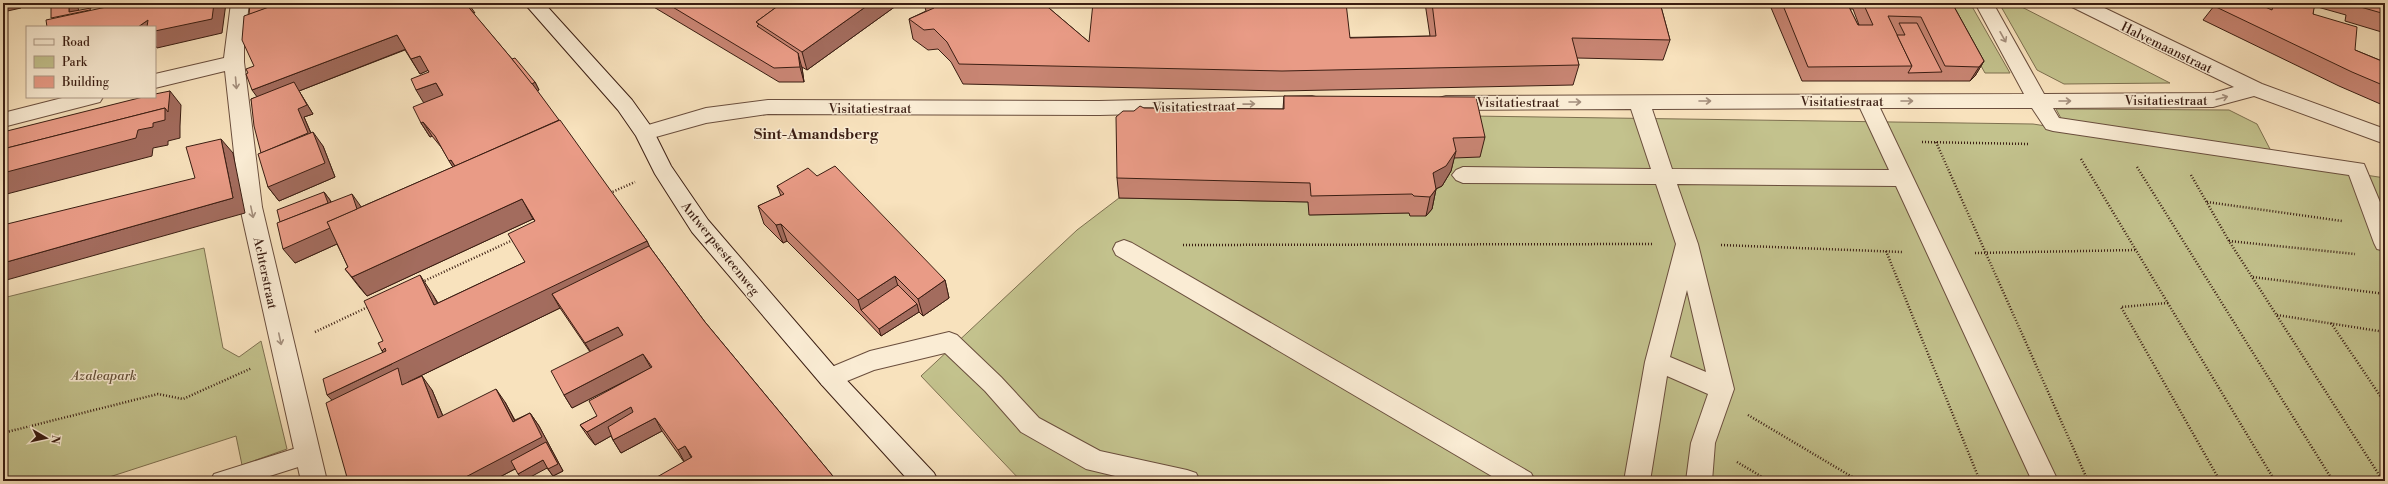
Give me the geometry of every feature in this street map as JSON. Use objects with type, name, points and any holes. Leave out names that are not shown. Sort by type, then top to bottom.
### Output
[{"type":"street","name":"Achterstraat","points":[[240,3],[234,45],[234,62],[240,124],[251,208],[282,350],[306,454],[314,481]]},
{"type":"street","name":"Antwerpsesteenweg","points":[[533,3],[597,71],[625,105],[645,134],[662,168],[691,215],[830,378],[925,481]]},
{"type":"street","points":[[1984,3],[2038,101],[2054,124],[2357,169],[2382,234]]},
{"type":"street","name":"Halvemaanstraat","points":[[2079,3],[2188,58],[2255,89]]},
{"type":"street","points":[[156,82],[234,62]]},
{"type":"street","points":[[2255,89],[2385,137]]},
{"type":"street","name":"Visitatiestraat","points":[[1424,103],[1867,100],[2213,100],[2255,89]]},
{"type":"street","points":[[3,120],[89,98]]},
{"type":"street","points":[[1867,100],[2045,481]]},
{"type":"street","points":[[1639,102],[1687,244],[1722,389],[1703,443],[1699,481]]},
{"type":"street","name":"Visitatiestraat","points":[[645,134],[692,117],[737,109],[768,107],[1098,108],[1330,103]]},
{"type":"street","points":[[1463,176],[1903,178]]},
{"type":"street","points":[[1637,481],[1657,362],[1687,244]]},
{"type":"street","points":[[1124,249],[1522,481]]},
{"type":"street","points":[[830,378],[870,361],[949,342],[993,384],[1030,425],[1095,461],[1187,481]]},
{"type":"street","points":[[1657,362],[1722,389]]},
{"type":"lane","points":[[222,481],[306,454]]},
{"type":"path","points":[[1886,142],[1983,142]]},
{"type":"path","points":[[1936,142],[2088,481]]},
{"type":"path","points":[[2078,153],[2276,481]]},
{"type":"path","points":[[2135,164],[2333,481]]},
{"type":"path","points":[[2189,172],[2229,241],[2383,481]]},
{"type":"path","points":[[2207,202],[2382,234]]},
{"type":"path","points":[[420,283],[518,238]]},
{"type":"path","points":[[2229,241],[2362,255]]},
{"type":"path","points":[[1158,268],[1181,245],[1687,244]]},
{"type":"path","points":[[1886,251],[1980,481]]},
{"type":"path","points":[[2253,277],[2385,294]]},
{"type":"path","points":[[3,434],[158,394],[183,399],[377,303]]},
{"type":"path","points":[[2168,303],[2121,307],[2220,481]]},
{"type":"path","points":[[2277,315],[2385,332]]},
{"type":"path","points":[[2331,323],[2385,403]]},
{"type":"path","points":[[1722,389],[1752,419],[1859,481]]},
{"type":"green space","points":[[1946,3],[1970,3],[2010,73],[1985,73]]},
{"type":"green space","points":[[1999,3],[2014,3],[2170,83],[2064,84],[2037,70]]},
{"type":"green space","points":[[2056,109],[2229,110],[2257,124],[2271,151],[2063,122]]},
{"type":"green space","points":[[1471,116],[2033,124],[2385,178],[2385,481],[1021,481],[921,376],[1077,230],[1119,198],[1308,202],[1310,215],[1409,213],[1410,216],[1429,192]]},
{"type":"green space","name":"Azaleapark","points":[[204,248],[223,348],[239,357],[261,341],[287,449],[242,465],[236,436],[97,481],[3,481],[3,298]]},
{"type":"building","points":[[51,3],[72,3],[69,5],[69,12],[91,8],[90,10],[51,18]]},
{"type":"building","points":[[125,3],[214,3],[212,19],[156,31],[156,26],[147,26],[148,20],[139,26],[47,26],[46,20]]},
{"type":"building","points":[[250,3],[280,3],[249,15]]},
{"type":"building","points":[[280,3],[465,3],[528,78],[559,120],[455,166],[451,160],[449,161],[435,136],[423,122],[421,123],[413,107],[443,95],[436,83],[416,90],[411,79],[429,72],[420,56],[411,59],[397,35],[252,90],[246,74],[248,73],[246,69],[254,66],[242,40],[244,16]]},
{"type":"building","points":[[465,3],[468,3],[475,13],[474,13]]},
{"type":"building","points":[[666,3],[782,3],[756,22],[759,24],[757,26],[798,53],[800,67],[774,68]]},
{"type":"building","points":[[782,3],[871,3],[802,52],[756,22]]},
{"type":"building","points":[[928,3],[1043,3],[1089,42],[1093,3],[1346,3],[1350,38],[1436,36],[1432,3],[1660,3],[1670,40],[1572,38],[1579,65],[1282,71],[959,64],[947,42],[934,29],[924,30],[909,19],[934,8]]},
{"type":"building","points":[[1782,3],[1847,3],[1858,25],[1873,25],[1863,3],[1952,3],[1984,61],[1979,67],[1945,66],[1921,17],[1888,16],[1912,66],[1808,67]]},
{"type":"building","points":[[2217,3],[2256,3],[2272,10],[2274,3],[2315,3],[2313,14],[2357,27],[2355,50],[2384,62],[2385,60],[2385,86],[2352,72],[2214,6]]},
{"type":"building","points":[[2358,3],[2385,3],[2385,14],[2357,6]]},
{"type":"building","points":[[1899,23],[1917,23],[1942,72],[1908,73],[1912,66],[1897,35],[1905,35]]},
{"type":"building","points":[[515,58],[535,82],[532,84],[512,59]]},
{"type":"building","points":[[294,82],[307,105],[298,109],[308,133],[261,153],[254,126],[251,99]]},
{"type":"building","points":[[170,91],[168,112],[165,108],[3,149],[3,132],[139,98],[156,98],[156,94]]},
{"type":"building","points":[[1284,96],[1476,97],[1485,137],[1453,138],[1456,151],[1446,166],[1433,173],[1436,189],[1430,197],[1414,196],[1412,194],[1311,196],[1310,183],[1117,178],[1116,117],[1123,111],[1134,111],[1140,106],[1144,108],[1284,109]]},
{"type":"building","points":[[165,108],[165,120],[153,123],[153,127],[138,130],[136,138],[3,173],[3,149]]},
{"type":"building","points":[[560,120],[647,241],[327,395],[323,379],[386,351],[385,348],[382,351],[378,343],[383,341],[364,301],[420,275],[434,305],[525,262],[508,234],[535,221],[522,199],[352,277],[345,269],[348,267],[327,222]]},
{"type":"building","points":[[313,132],[325,163],[268,187],[258,154]]},
{"type":"building","points":[[221,139],[233,198],[3,263],[3,225],[195,178],[186,147]]},
{"type":"building","points":[[835,166],[945,280],[918,299],[895,276],[858,300],[781,224],[776,225],[758,206],[784,194],[777,186],[808,168],[817,176]]},
{"type":"building","points":[[324,192],[328,203],[280,222],[277,210]]},
{"type":"building","points":[[352,194],[357,209],[327,222],[330,228],[283,249],[277,223]]},
{"type":"building","points":[[649,246],[705,322],[837,481],[650,481],[692,457],[685,446],[678,450],[655,418],[613,440],[608,427],[633,412],[631,407],[587,432],[580,425],[597,416],[589,401],[652,367],[643,354],[564,395],[551,371],[623,335],[618,327],[585,343],[552,294]]},
{"type":"building","points":[[898,285],[917,304],[879,329],[861,310]]},
{"type":"building","points":[[398,368],[402,385],[422,376],[438,418],[496,389],[513,422],[530,413],[542,437],[458,481],[348,481],[326,403]]},
{"type":"building","points":[[546,442],[558,464],[548,469],[543,460],[518,474],[511,461]]},
{"type":"district","name":"Sint-Amandsberg","points":[[816,134]]}]
